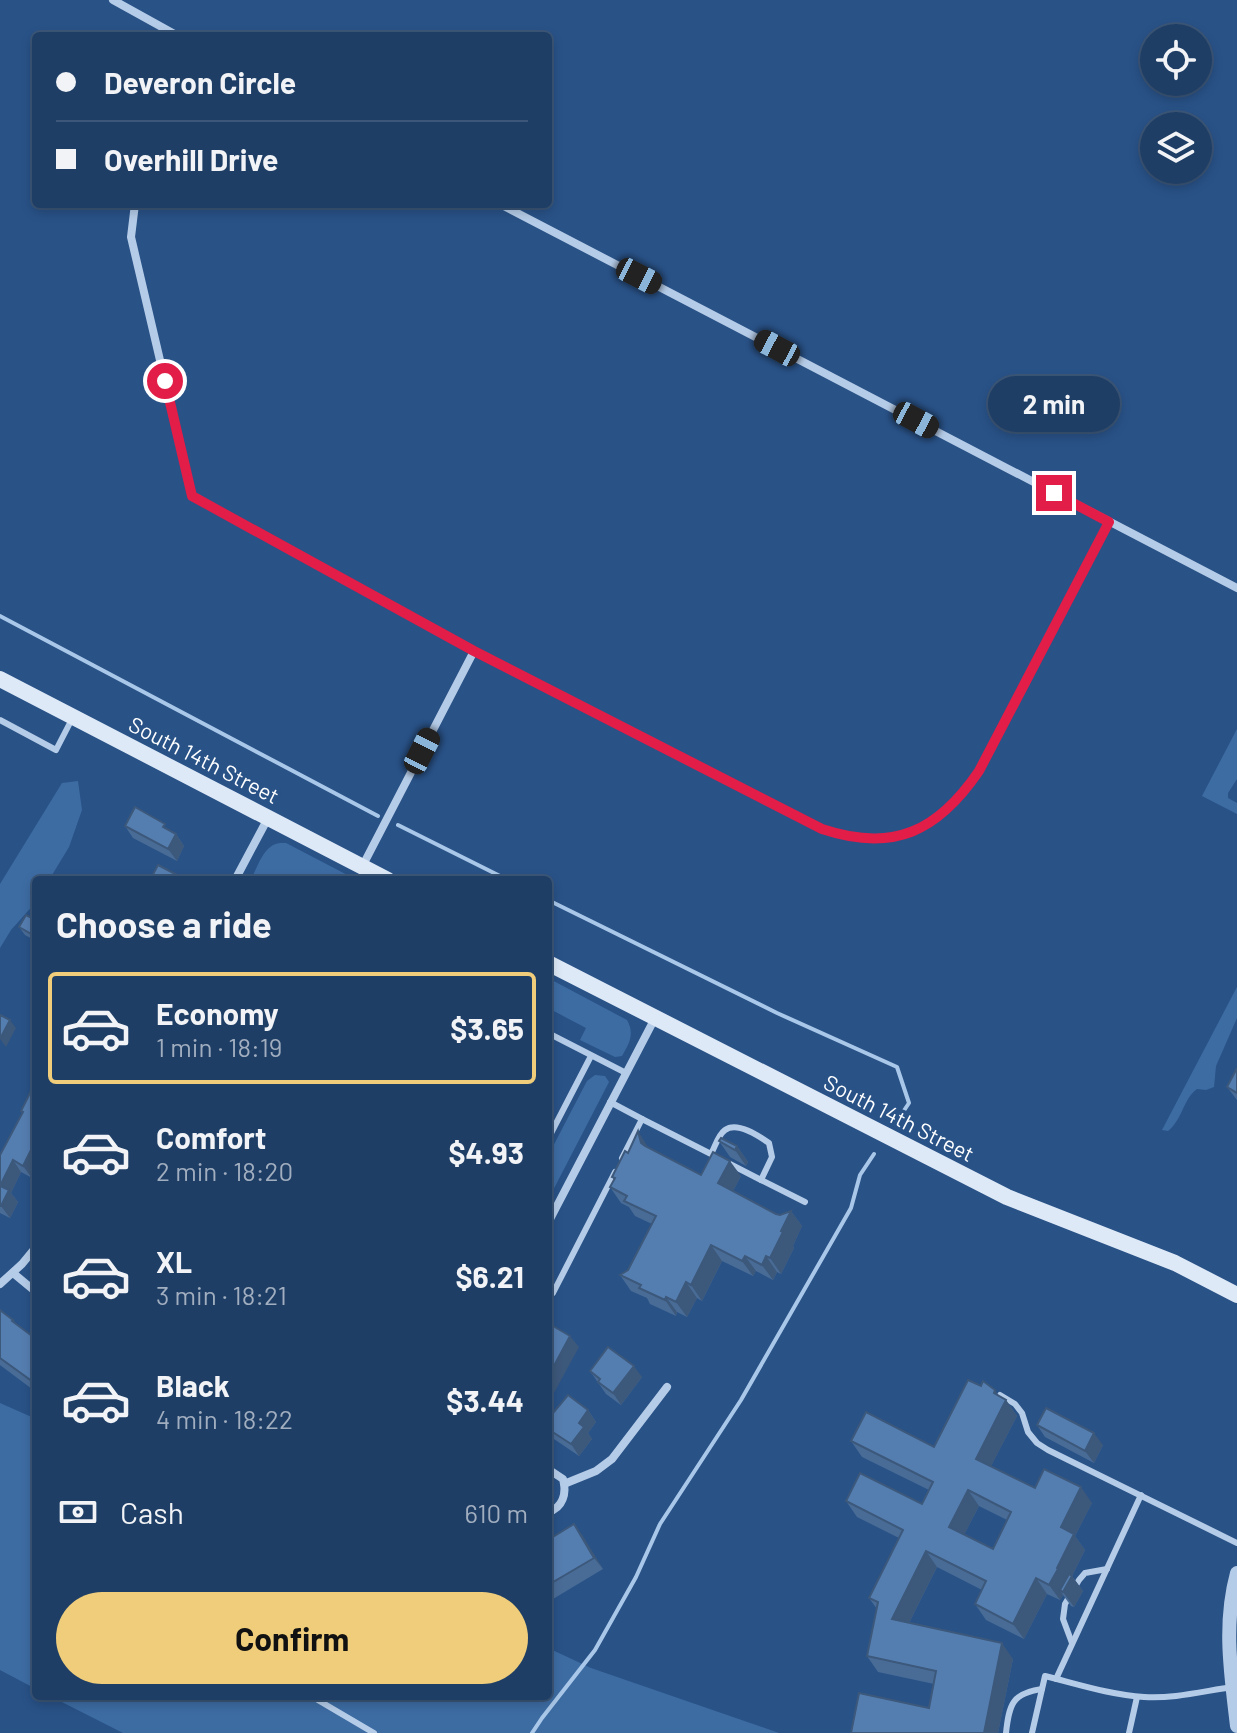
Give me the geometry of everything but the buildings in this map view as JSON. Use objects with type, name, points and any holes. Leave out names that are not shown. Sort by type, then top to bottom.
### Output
[{"type":"main road","name":"South 14th Street","points":[[1,682],[380,876]]},
{"type":"main road","name":"South 14th Street","points":[[552,965],[1007,1197],[1175,1263],[1237,1295]]},
{"type":"street","points":[[113,0],[160,31]]},
{"type":"street","points":[[135,208],[131,237],[192,496],[474,651],[822,829],[844,837],[887,839],[914,832],[939,817],[964,793],[987,757],[1109,522]]},
{"type":"street","points":[[508,208],[1237,588]]},
{"type":"street","points":[[362,867],[474,651]]},
{"type":"street","points":[[237,876],[268,818]]},
{"type":"street","points":[[552,1215],[655,1018]]},
{"type":"street","points":[[0,1284],[32,1259]]},
{"type":"street","points":[[13,1273],[32,1289]]},
{"type":"street","points":[[564,1484],[596,1471],[612,1459],[667,1387]]},
{"type":"street","points":[[552,1472],[563,1479],[564,1484],[564,1497],[552,1512]]},
{"type":"street","points":[[1237,1573],[1229,1613],[1228,1641],[1237,1726]]},
{"type":"lane","points":[[0,720],[56,750],[73,717]]},
{"type":"lane","points":[[552,1035],[626,1073]]},
{"type":"lane","points":[[552,1131],[591,1056]]},
{"type":"lane","points":[[610,1102],[805,1202]]},
{"type":"lane","points":[[552,1292],[642,1119]]},
{"type":"lane","points":[[711,1154],[725,1130],[739,1127],[752,1133],[769,1143],[771,1149],[772,1157],[761,1180]]},
{"type":"lane","points":[[1000,1395],[1015,1404],[1022,1413],[1028,1432],[1048,1450],[1237,1543]]},
{"type":"lane","points":[[1056,1679],[1141,1495]]},
{"type":"lane","points":[[1072,1643],[1063,1619],[1065,1604],[1085,1573],[1107,1569]]},
{"type":"lane","points":[[1032,1733],[1045,1676],[1137,1697],[1166,1697],[1233,1687]]},
{"type":"lane","points":[[1006,1733],[1015,1698],[1042,1689]]},
{"type":"lane","points":[[1129,1733],[1137,1697]]},
{"type":"lane","points":[[318,1700],[374,1733]]},
{"type":"shaded area","points":[[1237,729],[1237,779],[1228,798],[1237,803],[1237,814],[1202,796]]},
{"type":"shaded area","points":[[78,781],[82,810],[69,847],[51,876],[32,876],[32,906],[0,948],[0,884],[62,783]]},
{"type":"shaded area","points":[[286,843],[349,876],[253,876],[263,856],[274,845]]},
{"type":"shaded area","points":[[552,980],[627,1020],[631,1034],[622,1056],[615,1057],[580,1040],[586,1028],[552,1010]]},
{"type":"shaded area","points":[[1237,987],[1237,1018],[1216,1066],[1214,1087],[1197,1089],[1192,1093],[1173,1126],[1168,1131],[1162,1130]]},
{"type":"shaded area","points":[[595,1075],[605,1076],[609,1082],[552,1192],[552,1148],[587,1081]]},
{"type":"shaded area","points":[[0,1403],[32,1417],[32,1687],[0,1670]]},
{"type":"shaded area","points":[[552,1650],[591,1668],[779,1733],[123,1733],[58,1700],[552,1700]]},
{"type":"waterway","points":[[0,616],[378,816]]},
{"type":"waterway","points":[[398,825],[500,876]]},
{"type":"waterway","points":[[552,902],[777,1013],[897,1067],[909,1103],[899,1118]]},
{"type":"waterway","points":[[532,1733],[595,1650],[636,1577],[660,1524],[741,1400],[851,1208],[860,1175],[874,1154]]},
{"type":"route","points":[[165,381],[192,496],[474,651],[822,829],[844,837],[887,839],[914,832],[939,817],[964,793],[979,771],[1109,522],[1054,493]]}]
